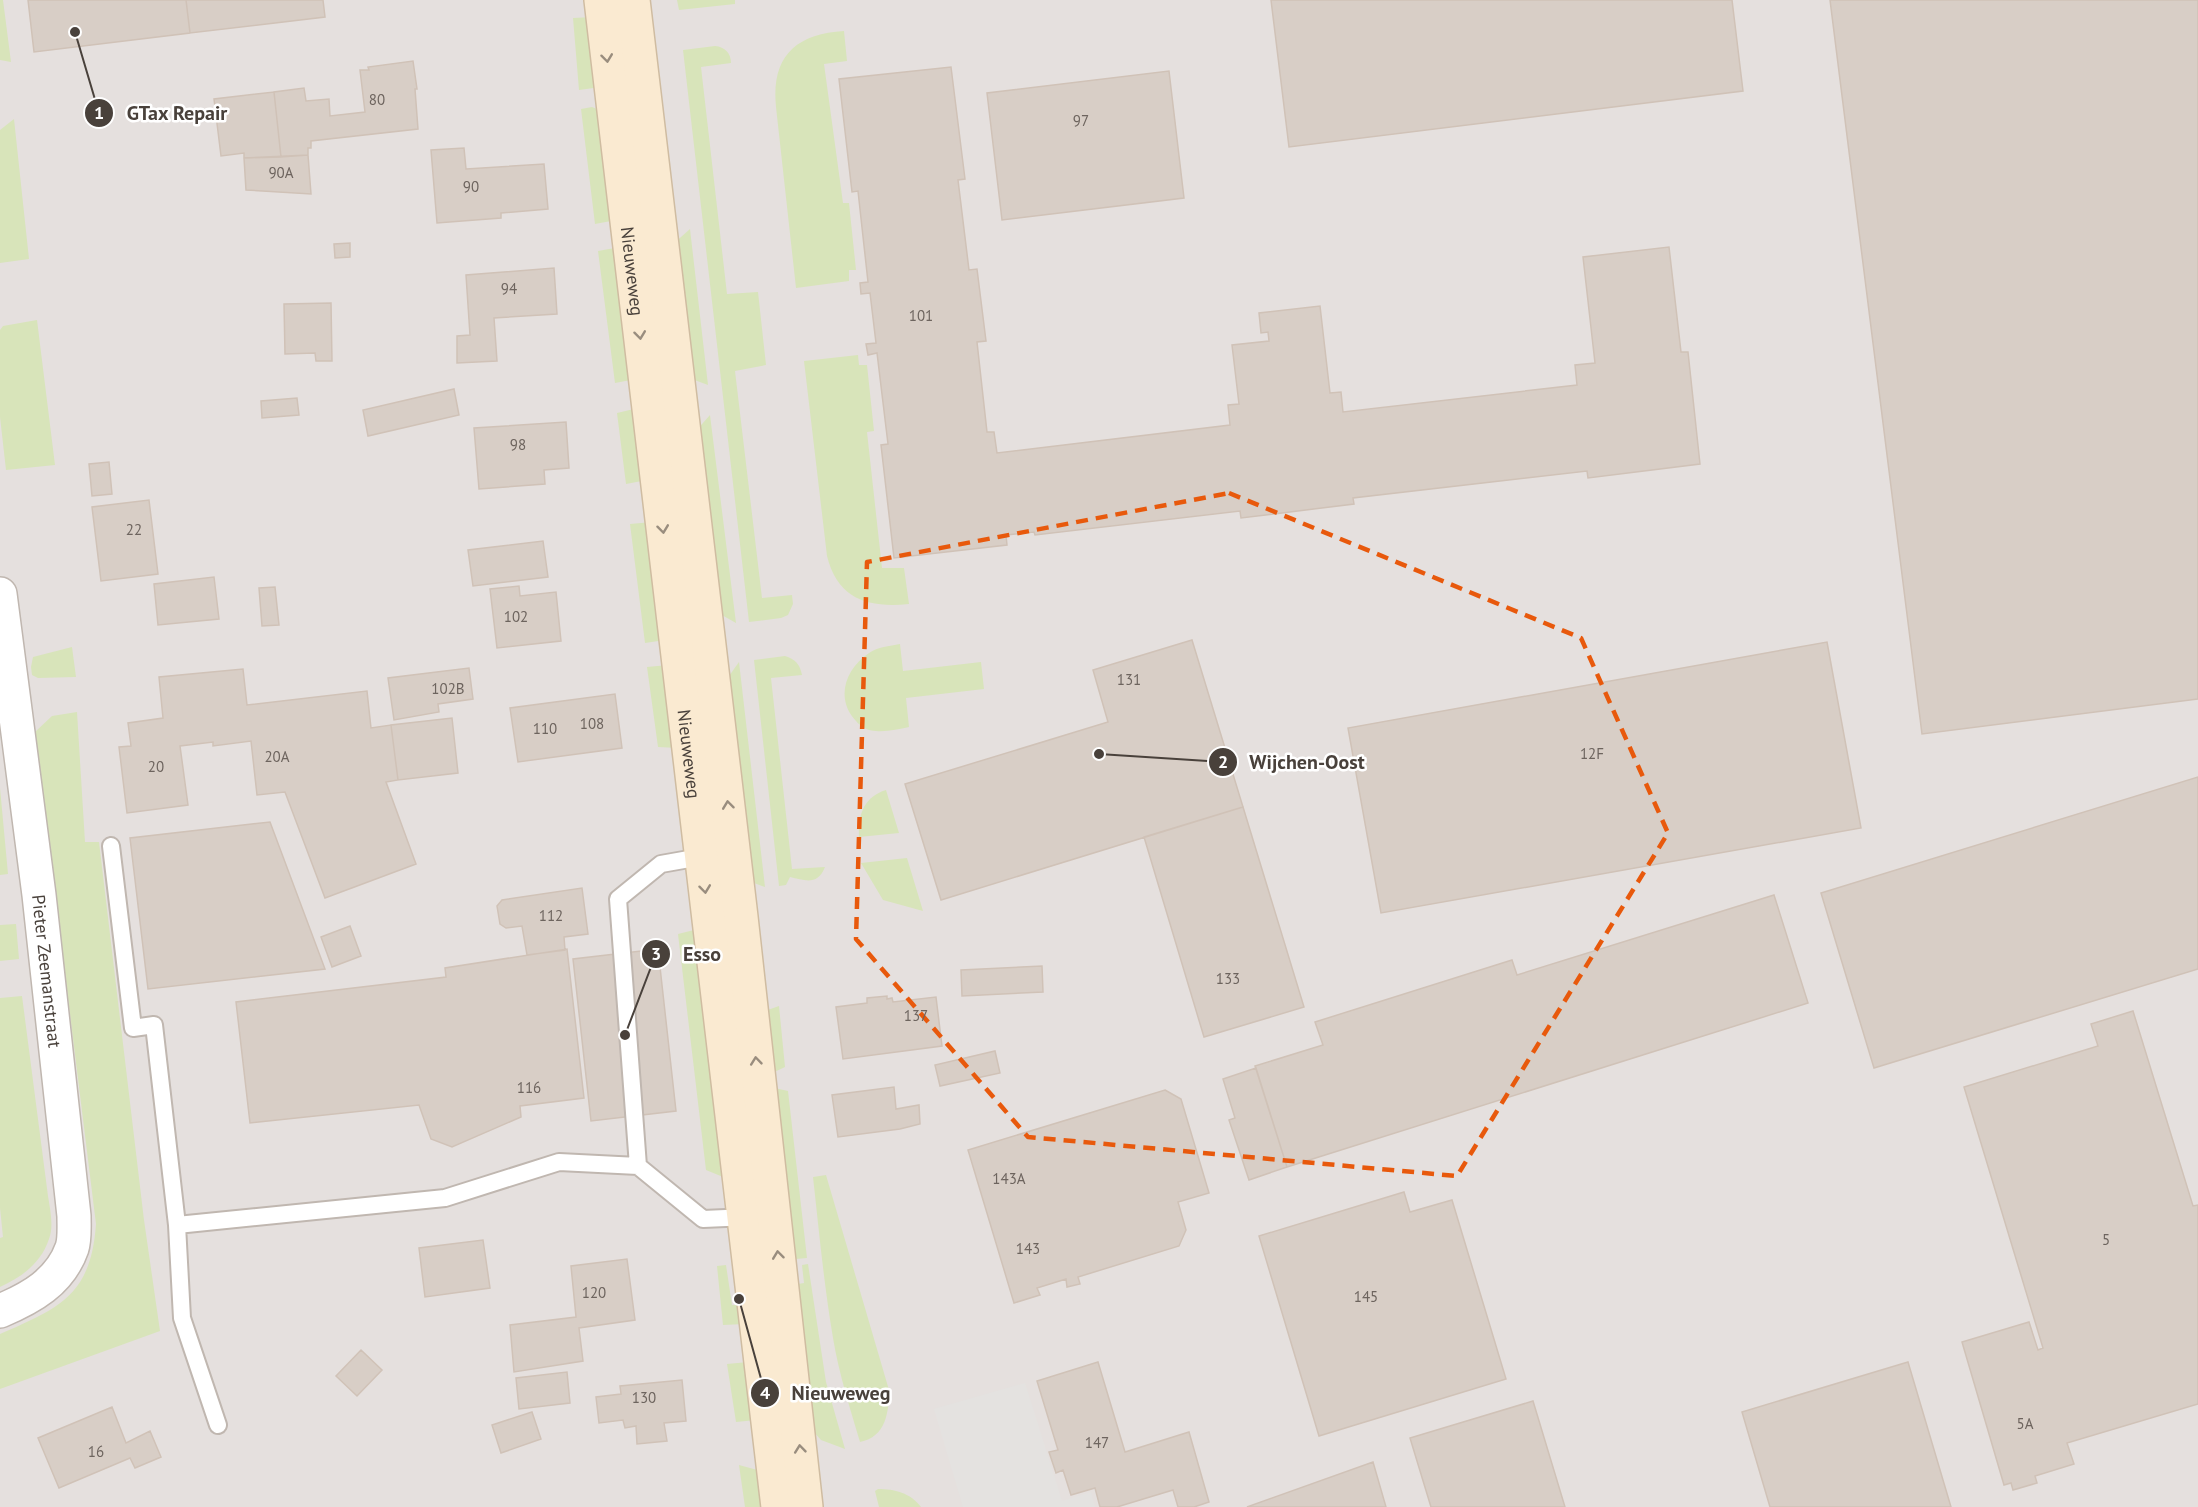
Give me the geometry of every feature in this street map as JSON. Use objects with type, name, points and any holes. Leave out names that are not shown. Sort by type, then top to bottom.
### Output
[{"type":"street","name":"Nieuweweg","points":[[600,0],[701,857],[806,1507]]},
{"type":"street","name":"Nieuweweg","points":[[633,0],[733,852],[778,1507]]},
{"type":"street","name":"Pieter Zeemanstraat","points":[[0,594],[39,895],[74,1216],[73,1247],[57,1276],[28,1299],[0,1311]]},
{"type":"lane","points":[[111,846],[133,1028],[154,1025],[177,1225],[182,1318],[218,1425]]},
{"type":"lane","points":[[638,1166],[618,899],[661,864],[733,852]]},
{"type":"lane","points":[[177,1225],[445,1198],[560,1162],[638,1166],[703,1219],[758,1217]]},
{"type":"highlighted area","points":[[1229,493],[1581,638],[1668,833],[1457,1176],[1028,1137],[856,939],[867,562]]},
{"type":"shaded area","points":[[0,0],[2198,0],[2198,1507],[0,1507]]},
{"type":"shaded area","points":[[1025,1383],[1062,1501],[1091,1492],[1095,1507],[963,1507],[934,1409]]},
{"type":"green space","points":[[0,0],[3,0],[11,62],[0,60]]},
{"type":"green space","points":[[677,0],[735,0],[735,4],[679,10]]},
{"type":"green space","points":[[593,17],[601,87],[579,90],[573,18]]},
{"type":"green space","points":[[844,31],[847,61],[824,64],[843,203],[849,203],[856,270],[849,270],[849,281],[796,288],[775,90],[782,62],[790,51],[812,37]]},
{"type":"green space","points":[[715,46],[727,51],[731,63],[701,67],[727,294],[758,292],[766,365],[735,371],[762,598],[792,595],[793,604],[788,615],[781,618],[749,622],[683,50]]},
{"type":"green space","points":[[592,107],[606,113],[611,221],[595,224],[581,109]]},
{"type":"green space","points":[[14,119],[29,259],[0,263],[0,130]]},
{"type":"green space","points":[[690,229],[708,385],[689,378],[672,245]]},
{"type":"green space","points":[[620,247],[636,379],[615,383],[598,251]]},
{"type":"green space","points":[[37,320],[55,465],[6,470],[0,417],[0,330],[3,326]]},
{"type":"green space","points":[[858,355],[859,365],[867,365],[874,431],[867,432],[882,568],[904,568],[909,604],[881,604],[857,598],[839,583],[827,556],[804,361]]},
{"type":"green space","points":[[638,408],[647,480],[626,484],[617,413]]},
{"type":"green space","points":[[710,415],[736,623],[713,610],[695,432]]},
{"type":"green space","points":[[652,522],[665,640],[645,643],[630,524]]},
{"type":"green space","points":[[900,644],[903,671],[981,662],[984,689],[906,698],[909,727],[884,731],[865,728],[856,721],[846,703],[846,685],[849,676],[854,667],[869,653]]},
{"type":"green space","points":[[72,647],[76,677],[38,678],[32,675],[33,657]]},
{"type":"green space","points":[[785,656],[796,662],[802,675],[771,678],[792,869],[825,867],[815,879],[790,877],[786,885],[779,886],[754,660]]},
{"type":"green space","points":[[739,662],[765,887],[746,880],[724,683]]},
{"type":"green space","points":[[668,665],[678,748],[658,747],[647,667]]},
{"type":"green space","points":[[77,712],[85,842],[99,842],[144,1220],[160,1331],[0,1389],[0,1334],[40,1316],[69,1296],[87,1267],[93,1248],[96,1224],[35,732],[52,716]]},
{"type":"green space","points":[[0,788],[8,874],[0,875]]},
{"type":"green space","points":[[886,790],[899,833],[859,837],[861,815],[867,802]]},
{"type":"green space","points":[[907,858],[923,911],[883,900],[861,863]]},
{"type":"green space","points":[[16,924],[19,959],[0,961],[0,925]]},
{"type":"green space","points":[[698,929],[728,1179],[706,1170],[678,934]]},
{"type":"green space","points":[[22,996],[51,1212],[51,1229],[46,1248],[36,1262],[16,1279],[0,1287],[0,1238],[3,1237],[0,1208],[0,998]]},
{"type":"green space","points":[[779,1006],[785,1067],[768,1075],[762,1012]]},
{"type":"green space","points":[[770,1087],[788,1091],[807,1258],[796,1259],[794,1244],[788,1244]]},
{"type":"green space","points":[[826,1175],[889,1390],[887,1415],[881,1429],[876,1435],[860,1442],[838,1365],[824,1278],[813,1177]]},
{"type":"green space","points":[[808,1264],[826,1382],[845,1449],[821,1440],[813,1431],[792,1285],[804,1283],[802,1265]]},
{"type":"green space","points":[[726,1265],[732,1305],[743,1305],[745,1324],[723,1325],[717,1266]]},
{"type":"green space","points":[[748,1362],[756,1420],[736,1422],[727,1364]]},
{"type":"green space","points":[[739,1465],[761,1471],[766,1507],[745,1507]]},
{"type":"green space","points":[[878,1489],[902,1493],[912,1498],[921,1507],[879,1507],[875,1491]]},
{"type":"building","points":[[28,0],[186,0],[190,33],[34,52]]},
{"type":"building","points":[[186,0],[323,0],[325,17],[190,33]]},
{"type":"building","points":[[1271,0],[1732,0],[1743,91],[1289,147]]},
{"type":"building","points":[[1830,0],[2198,0],[2198,699],[1922,734]]},
{"type":"building","points":[[413,61],[417,89],[415,89],[418,129],[311,141],[308,155],[281,157],[274,92],[304,88],[306,101],[329,99],[330,116],[365,112],[360,70]]},
{"type":"building","points":[[951,67],[965,179],[958,180],[969,270],[977,269],[986,341],[977,342],[987,432],[994,432],[997,453],[1230,425],[1228,405],[1239,404],[1232,345],[1269,341],[1268,332],[1261,333],[1259,313],[1320,306],[1330,393],[1341,392],[1343,412],[1577,385],[1575,365],[1595,363],[1583,257],[1669,247],[1681,352],[1688,352],[1700,464],[1588,478],[1587,471],[1353,498],[1354,504],[1241,518],[1240,511],[1035,535],[1034,532],[1006,535],[1007,545],[894,558],[881,445],[888,444],[877,353],[868,355],[866,344],[876,343],[870,293],[861,294],[860,283],[868,282],[858,191],[852,192],[839,79]]},
{"type":"building","points":[[1169,71],[1184,198],[1002,220],[987,93]]},
{"type":"building","points":[[274,92],[281,157],[244,158],[244,153],[221,156],[214,99]]},
{"type":"building","points":[[464,148],[466,169],[544,164],[548,209],[501,213],[501,218],[437,223],[431,150]]},
{"type":"building","points":[[308,155],[311,194],[246,190],[244,158]]},
{"type":"building","points":[[350,243],[350,257],[335,258],[334,244]]},
{"type":"building","points":[[554,268],[557,314],[494,318],[497,361],[457,363],[457,336],[470,335],[466,275]]},
{"type":"building","points":[[331,303],[332,361],[316,361],[315,353],[285,354],[284,304]]},
{"type":"building","points":[[454,389],[459,415],[368,436],[363,410]]},
{"type":"building","points":[[297,398],[299,415],[262,418],[261,401]]},
{"type":"building","points":[[566,422],[569,468],[544,470],[545,484],[479,489],[474,428]]},
{"type":"building","points":[[109,462],[112,494],[92,496],[89,464]]},
{"type":"building","points":[[149,500],[158,574],[101,581],[92,507]]},
{"type":"building","points":[[543,541],[548,577],[473,586],[468,550]]},
{"type":"building","points":[[214,577],[219,619],[158,625],[154,584]]},
{"type":"building","points":[[519,586],[520,596],[556,592],[561,641],[497,648],[490,589]]},
{"type":"building","points":[[275,587],[279,625],[262,626],[259,588]]},
{"type":"building","points":[[1192,640],[1243,807],[941,900],[905,784],[1108,722],[1093,670]]},
{"type":"building","points":[[1827,642],[1861,828],[1381,913],[1348,728]]},
{"type":"building","points":[[469,668],[473,699],[438,704],[439,712],[394,720],[388,678]]},
{"type":"building","points":[[243,669],[247,705],[367,691],[371,728],[391,725],[398,780],[386,782],[416,864],[325,898],[285,792],[257,795],[251,741],[213,746],[213,742],[180,746],[188,805],[127,813],[119,747],[131,746],[128,723],[163,718],[159,677]]},
{"type":"building","points":[[615,694],[622,748],[518,762],[510,708]]},
{"type":"building","points":[[452,718],[458,773],[398,780],[391,725]]},
{"type":"building","points":[[2198,777],[2198,969],[1874,1068],[1821,893]]},
{"type":"building","points":[[1243,807],[1304,1007],[1204,1037],[1144,837]]},
{"type":"building","points":[[270,822],[325,969],[148,989],[130,838]]},
{"type":"building","points":[[582,888],[588,934],[564,937],[565,950],[527,955],[522,926],[506,928],[500,924],[497,906],[502,900]]},
{"type":"building","points":[[1774,895],[1808,1003],[1287,1167],[1255,1066],[1323,1045],[1315,1022],[1512,960],[1517,975]]},
{"type":"building","points":[[350,926],[361,956],[332,967],[321,937]]},
{"type":"building","points":[[567,949],[584,1098],[520,1106],[521,1117],[452,1147],[431,1139],[419,1105],[250,1123],[236,1002],[446,977],[445,968]]},
{"type":"building","points":[[658,949],[676,1111],[591,1121],[573,959]]},
{"type":"building","points":[[1042,966],[1043,992],[962,996],[961,970]]},
{"type":"building","points":[[887,996],[887,999],[892,998],[893,1002],[936,997],[942,1046],[843,1059],[836,1007],[867,1003],[867,998]]},
{"type":"building","points":[[2133,1011],[2193,1206],[2198,1205],[2198,1404],[2067,1443],[2074,1464],[2035,1476],[2037,1483],[2013,1490],[2011,1483],[2004,1485],[1962,1342],[2029,1322],[2038,1350],[2043,1348],[1964,1087],[2098,1046],[2091,1024]]},
{"type":"building","points":[[995,1051],[1000,1073],[940,1086],[935,1065]]},
{"type":"building","points":[[1256,1068],[1287,1167],[1249,1180],[1229,1120],[1235,1118],[1223,1079]]},
{"type":"building","points":[[894,1087],[896,1109],[919,1105],[920,1124],[900,1129],[838,1137],[832,1095]]},
{"type":"building","points":[[1165,1090],[1181,1099],[1209,1193],[1178,1202],[1186,1230],[1179,1246],[1078,1277],[1080,1284],[1067,1287],[1066,1279],[1037,1288],[1040,1295],[1014,1303],[968,1150]]},
{"type":"building","points":[[1404,1192],[1410,1212],[1452,1200],[1506,1379],[1319,1436],[1259,1236]]},
{"type":"building","points":[[483,1240],[490,1288],[425,1297],[419,1248]]},
{"type":"building","points":[[627,1259],[635,1320],[579,1328],[583,1361],[514,1372],[510,1325],[576,1317],[571,1266]]},
{"type":"building","points":[[361,1350],[382,1370],[357,1396],[336,1376]]},
{"type":"building","points":[[1098,1362],[1125,1452],[1189,1432],[1209,1502],[1194,1507],[1178,1507],[1173,1490],[1117,1507],[1100,1507],[1095,1488],[1071,1495],[1063,1470],[1056,1473],[1049,1452],[1058,1450],[1037,1381]]},
{"type":"building","points":[[1908,1362],[1951,1507],[1770,1507],[1742,1412]]},
{"type":"building","points":[[567,1372],[570,1403],[519,1409],[516,1378]]},
{"type":"building","points":[[682,1380],[686,1421],[664,1423],[667,1441],[637,1444],[636,1426],[625,1428],[623,1420],[599,1423],[596,1397],[621,1394],[620,1386]]},
{"type":"building","points":[[1533,1401],[1565,1507],[1431,1507],[1410,1438]]},
{"type":"building","points":[[112,1407],[126,1443],[150,1431],[161,1457],[135,1468],[130,1458],[59,1488],[38,1438]]},
{"type":"building","points":[[532,1412],[541,1439],[501,1453],[492,1425]]},
{"type":"building","points":[[1373,1462],[1386,1507],[1247,1507]]},
{"type":"place","name":"GTax Repair","points":[[75,32]]},
{"type":"place","name":"Wijchen-Oost","points":[[1099,754]]},
{"type":"place","name":"Esso","points":[[625,1035]]},
{"type":"place","name":"Nieuweweg","points":[[739,1299]]}]
